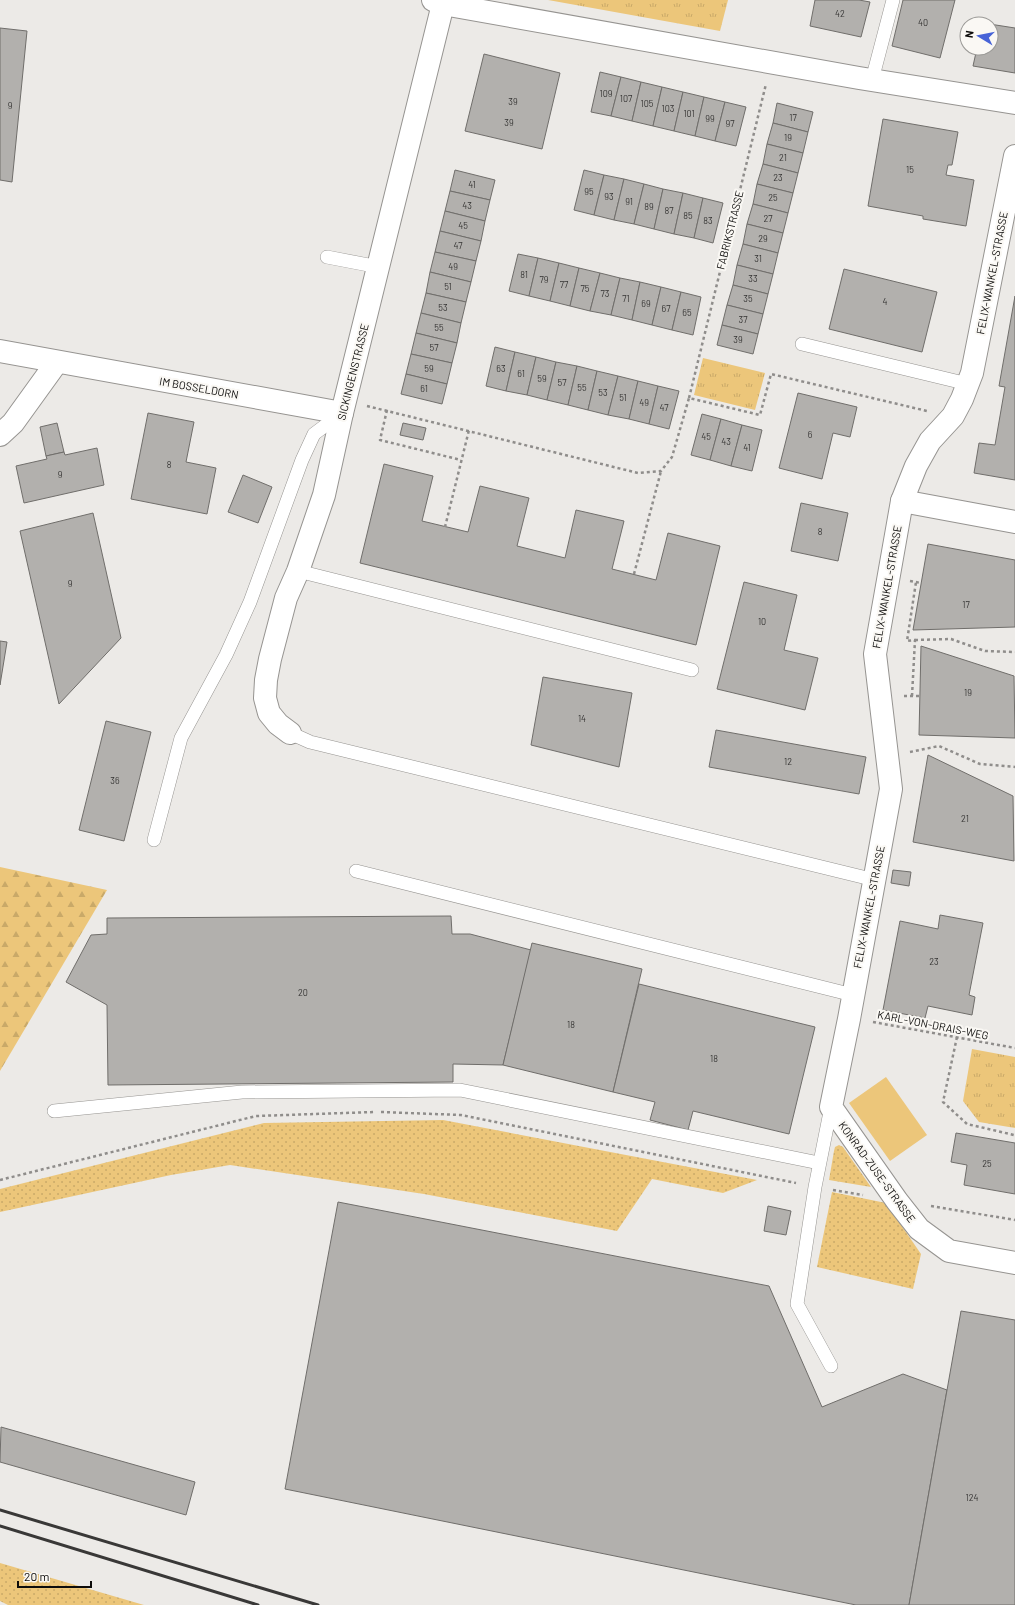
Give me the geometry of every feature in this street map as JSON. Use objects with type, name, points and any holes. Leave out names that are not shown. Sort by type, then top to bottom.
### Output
[{"type":"street","points":[[440,1],[872,80],[1015,103]]},
{"type":"street","name":"SICKINGENSTRASSE","points":[[290,732],[278,724],[269,713],[265,698],[266,680],[286,598],[298,571],[324,495],[379,267],[440,1]]},
{"type":"street","name":"FELIX-WANKEL-STRASSE","points":[[830,1107],[849,1017],[891,789],[875,654],[902,501],[916,466],[930,441],[953,416],[962,399],[972,373],[1015,156]]},
{"type":"street","name":"IM BOSSELDORN","points":[[0,351],[57,362],[344,407]]},
{"type":"street","points":[[0,435],[13,423],[57,362]]},
{"type":"street","points":[[902,501],[1015,522]]},
{"type":"street","name":"KONRAD-ZUSE-STRASSE","points":[[830,1107],[897,1201],[919,1229],[949,1251],[1015,1263]]},
{"type":"lane","points":[[872,80],[893,0]]},
{"type":"lane","points":[[327,257],[379,267]]},
{"type":"lane","points":[[802,344],[968,384]]},
{"type":"lane","points":[[154,840],[181,738],[226,655],[250,602],[302,460],[314,434],[344,407]]},
{"type":"lane","points":[[298,571],[692,670]]},
{"type":"lane","points":[[290,732],[310,742],[875,880]]},
{"type":"lane","points":[[356,871],[853,995]]},
{"type":"lane","points":[[54,1111],[242,1092],[460,1090],[819,1163]]},
{"type":"lane","points":[[830,1107],[815,1187],[798,1304],[831,1366]]},
{"type":"path","name":"FABRIKSTRASSE","points":[[661,471],[672,457],[689,398],[771,62]]},
{"type":"path","points":[[689,398],[760,415],[771,374],[932,412]]},
{"type":"path","points":[[344,407],[387,410],[638,472],[661,471],[634,574]]},
{"type":"path","points":[[387,410],[380,440],[461,460]]},
{"type":"path","points":[[445,526],[469,430]]},
{"type":"path","points":[[916,582],[908,640],[951,639],[985,651],[1015,652]]},
{"type":"path","points":[[912,696],[915,640]]},
{"type":"path","points":[[887,757],[939,746],[980,764],[1015,767]]},
{"type":"path","name":"KARL-VON-DRAIS-WEG","points":[[849,1017],[1015,1048]]},
{"type":"path","points":[[957,1037],[943,1102],[967,1124],[1014,1135]]},
{"type":"path","points":[[0,1180],[256,1116],[378,1112],[462,1114],[815,1187],[1015,1220]]},
{"type":"green space","points":[[548,0],[728,0],[720,31]]},
{"type":"green space","points":[[703,358],[765,373],[755,410],[694,395]]},
{"type":"green space","points":[[0,867],[107,890],[0,1071]]},
{"type":"green space","points":[[972,1049],[1015,1057],[1015,1128],[979,1122],[963,1101]]},
{"type":"green space","points":[[886,1077],[927,1135],[890,1161],[849,1103]]},
{"type":"green space","points":[[443,1120],[757,1180],[723,1193],[652,1179],[617,1231],[424,1194],[230,1165],[171,1175],[0,1212],[0,1189],[264,1123]]},
{"type":"green space","points":[[839,1145],[843,1147],[871,1187],[829,1180],[835,1147]]},
{"type":"green space","points":[[832,1192],[886,1203],[921,1254],[913,1289],[817,1267]]},
{"type":"green space","points":[[0,1563],[144,1605],[8,1605],[0,1601]]},
{"type":"building","points":[[815,0],[859,0],[870,2],[861,37],[810,26]]},
{"type":"building","points":[[903,0],[955,0],[940,58],[892,46]]},
{"type":"building","points":[[999,25],[1015,28],[1015,73],[973,66],[975,56],[999,56]]},
{"type":"building","points":[[0,28],[27,31],[12,182],[0,180]]},
{"type":"building","points":[[484,54],[560,73],[542,149],[465,131]]},
{"type":"building","points":[[600,72],[621,77],[611,116],[591,112]]},
{"type":"building","points":[[621,77],[641,82],[632,121],[611,116]]},
{"type":"building","points":[[641,82],[662,87],[653,126],[632,121]]},
{"type":"building","points":[[662,87],[683,92],[674,131],[653,126]]},
{"type":"building","points":[[683,92],[704,97],[695,136],[674,131]]},
{"type":"building","points":[[704,97],[725,102],[715,141],[695,136]]},
{"type":"building","points":[[725,102],[746,107],[736,146],[715,141]]},
{"type":"building","points":[[777,103],[813,112],[808,132],[773,123]]},
{"type":"building","points":[[883,119],[958,132],[952,165],[948,165],[946,175],[974,180],[966,226],[923,219],[923,216],[868,206]]},
{"type":"building","points":[[773,123],[808,132],[803,153],[767,144]]},
{"type":"building","points":[[767,144],[803,153],[798,173],[763,164]]},
{"type":"building","points":[[763,164],[798,173],[793,193],[757,184]]},
{"type":"building","points":[[455,170],[495,180],[490,200],[450,191]]},
{"type":"building","points":[[584,170],[604,175],[594,215],[574,210]]},
{"type":"building","points":[[604,175],[624,179],[614,220],[594,215]]},
{"type":"building","points":[[624,179],[644,184],[634,224],[614,220]]},
{"type":"building","points":[[644,184],[663,189],[654,229],[634,224]]},
{"type":"building","points":[[757,184],[793,193],[788,213],[753,204]]},
{"type":"building","points":[[663,189],[683,193],[674,234],[654,229]]},
{"type":"building","points":[[450,191],[490,200],[485,221],[445,211]]},
{"type":"building","points":[[683,193],[703,198],[694,238],[674,234]]},
{"type":"building","points":[[703,198],[723,203],[713,243],[694,238]]},
{"type":"building","points":[[753,204],[788,213],[783,233],[747,224]]},
{"type":"building","points":[[445,211],[485,221],[481,241],[440,231]]},
{"type":"building","points":[[747,224],[783,233],[778,253],[743,244]]},
{"type":"building","points":[[440,231],[481,241],[476,261],[435,252]]},
{"type":"building","points":[[743,244],[778,253],[773,274],[737,265]]},
{"type":"building","points":[[435,252],[476,261],[471,282],[430,272]]},
{"type":"building","points":[[518,254],[538,258],[529,296],[509,291]]},
{"type":"building","points":[[538,258],[559,263],[550,301],[529,296]]},
{"type":"building","points":[[559,263],[579,268],[570,306],[550,301]]},
{"type":"building","points":[[737,265],[773,274],[768,294],[733,285]]},
{"type":"building","points":[[579,268],[600,273],[590,311],[570,306]]},
{"type":"building","points":[[844,269],[937,292],[922,352],[829,329]]},
{"type":"building","points":[[430,272],[471,282],[466,302],[426,293]]},
{"type":"building","points":[[600,273],[620,278],[611,315],[590,311]]},
{"type":"building","points":[[620,278],[640,282],[632,320],[611,315]]},
{"type":"building","points":[[640,282],[661,287],[652,325],[632,320]]},
{"type":"building","points":[[733,285],[768,294],[763,314],[727,305]]},
{"type":"building","points":[[661,287],[681,292],[672,330],[652,325]]},
{"type":"building","points":[[681,292],[701,297],[693,335],[672,330]]},
{"type":"building","points":[[426,293],[466,302],[461,323],[421,313]]},
{"type":"building","points":[[1015,296],[1015,480],[974,473],[979,443],[995,445],[1005,387],[999,386]]},
{"type":"building","points":[[727,305],[763,314],[758,334],[722,325]]},
{"type":"building","points":[[421,313],[461,323],[457,343],[416,333]]},
{"type":"building","points":[[722,325],[758,334],[753,354],[717,345]]},
{"type":"building","points":[[416,333],[457,343],[452,363],[411,354]]},
{"type":"building","points":[[495,347],[515,352],[506,391],[486,386]]},
{"type":"building","points":[[515,352],[536,357],[527,395],[506,391]]},
{"type":"building","points":[[411,354],[452,363],[447,384],[406,374]]},
{"type":"building","points":[[536,357],[556,362],[547,400],[527,395]]},
{"type":"building","points":[[556,362],[577,366],[568,405],[547,400]]},
{"type":"building","points":[[577,366],[597,371],[588,410],[568,405]]},
{"type":"building","points":[[597,371],[618,376],[608,415],[588,410]]},
{"type":"building","points":[[406,374],[447,384],[442,404],[401,394]]},
{"type":"building","points":[[618,376],[638,381],[629,419],[608,415]]},
{"type":"building","points":[[638,381],[658,386],[649,424],[629,419]]},
{"type":"building","points":[[658,386],[679,391],[669,429],[649,424]]},
{"type":"building","points":[[798,393],[857,407],[850,437],[833,433],[822,479],[779,468]]},
{"type":"building","points":[[148,413],[194,422],[186,462],[216,468],[207,514],[131,499]]},
{"type":"building","points":[[702,414],[721,419],[710,460],[691,455]]},
{"type":"building","points":[[721,419],[742,425],[731,466],[710,460]]},
{"type":"building","points":[[57,423],[64,452],[46,456],[40,427]]},
{"type":"building","points":[[403,423],[426,428],[423,440],[400,435]]},
{"type":"building","points":[[742,425],[762,430],[752,471],[731,466]]},
{"type":"building","points":[[97,448],[104,485],[24,503],[16,466],[47,459],[46,456],[64,452],[65,455]]},
{"type":"building","points":[[384,464],[433,476],[422,521],[468,532],[480,486],[529,498],[517,546],[565,558],[576,510],[624,521],[612,569],[656,580],[668,533],[720,546],[696,645],[360,563]]},
{"type":"building","points":[[243,475],[272,487],[258,523],[228,512]]},
{"type":"building","points":[[801,503],[848,513],[838,561],[791,551]]},
{"type":"building","points":[[93,513],[121,638],[59,704],[20,531]]},
{"type":"building","points":[[928,544],[1015,560],[1015,627],[913,630]]},
{"type":"building","points":[[744,582],[797,595],[784,650],[818,658],[805,710],[717,689]]},
{"type":"building","points":[[0,641],[7,642],[0,685]]},
{"type":"building","points":[[921,646],[1014,676],[1015,738],[919,735]]},
{"type":"building","points":[[543,677],[632,693],[619,767],[531,745]]},
{"type":"building","points":[[106,721],[151,732],[124,841],[79,830]]},
{"type":"building","points":[[716,730],[866,757],[859,794],[709,767]]},
{"type":"building","points":[[928,755],[1013,796],[1014,861],[913,842]]},
{"type":"building","points":[[893,870],[911,872],[909,886],[891,883]]},
{"type":"building","points":[[940,915],[983,923],[969,995],[975,997],[972,1015],[928,1006],[925,1018],[883,1010],[900,921],[938,929]]},
{"type":"building","points":[[451,916],[452,934],[470,934],[531,950],[503,1065],[453,1064],[453,1082],[108,1085],[107,1005],[66,982],[91,935],[107,934],[107,918]]},
{"type":"building","points":[[532,943],[642,969],[613,1092],[503,1065]]},
{"type":"building","points":[[639,984],[815,1027],[789,1134],[693,1111],[688,1130],[650,1120],[655,1102],[613,1092]]},
{"type":"building","points":[[956,1133],[1015,1143],[1015,1194],[964,1185],[967,1165],[951,1162]]},
{"type":"building","points":[[338,1202],[769,1286],[822,1407],[903,1374],[947,1390],[909,1605],[856,1605],[285,1489]]},
{"type":"building","points":[[768,1206],[791,1211],[786,1235],[764,1231]]},
{"type":"building","points":[[961,1311],[1015,1320],[1015,1605],[909,1605]]},
{"type":"building","points":[[1,1427],[195,1482],[186,1515],[0,1462]]},
{"type":"railway","points":[[0,1510],[318,1605]]},
{"type":"railway","points":[[0,1526],[258,1605]]}]
